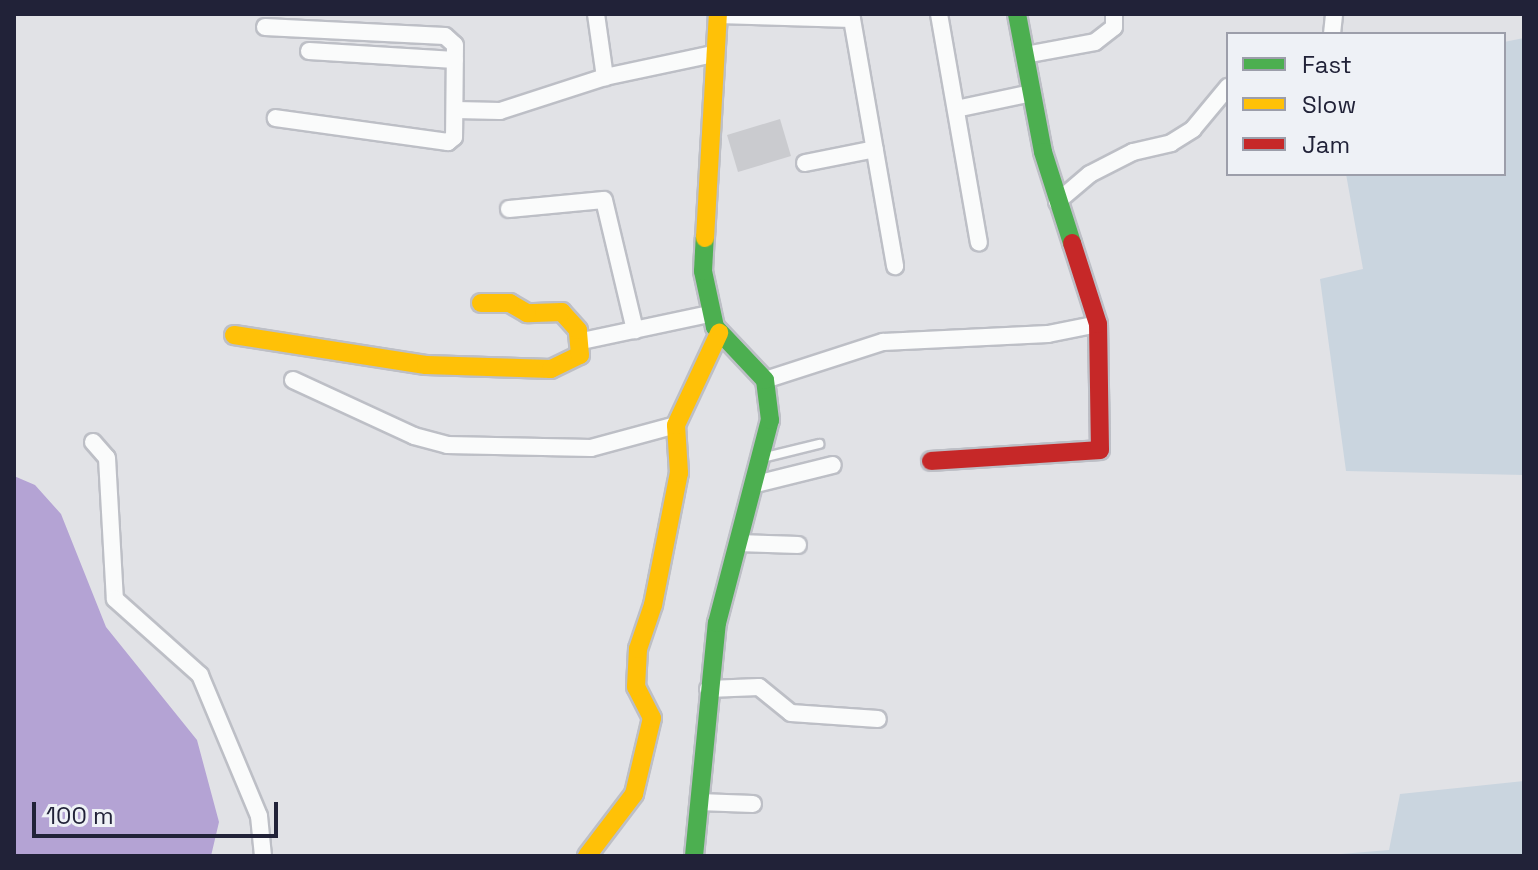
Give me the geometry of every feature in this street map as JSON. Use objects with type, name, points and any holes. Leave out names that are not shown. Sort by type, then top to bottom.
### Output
[{"type":"street","points":[[596,14],[605,77]]},
{"type":"street","points":[[939,14],[979,243]]},
{"type":"street","points":[[931,461],[1098,452],[1098,324],[1057,202],[1017,14]]},
{"type":"street","points":[[1025,55],[1095,42],[1114,27],[1114,14]]},
{"type":"street","points":[[694,856],[708,689],[721,604],[764,457],[770,420],[765,380],[719,333],[709,314],[701,244],[718,15],[852,19],[895,266]]},
{"type":"street","points":[[265,27],[445,36],[454,40],[454,137],[440,144],[276,118]]},
{"type":"street","points":[[309,51],[455,60]]},
{"type":"street","points":[[456,110],[500,111],[605,77],[713,54]]},
{"type":"street","points":[[1057,202],[1090,174],[1133,152],[1171,143],[1193,129],[1226,89]]},
{"type":"street","points":[[956,109],[1032,93]]},
{"type":"street","points":[[805,163],[875,149]]},
{"type":"street","points":[[509,209],[604,200],[635,330]]},
{"type":"street","points":[[234,335],[426,365],[528,370],[566,366],[580,355],[582,341],[562,312],[527,313],[502,301],[481,303]]},
{"type":"street","points":[[582,341],[709,314]]},
{"type":"street","points":[[765,380],[883,342],[1048,334],[1098,324]]},
{"type":"street","points":[[587,856],[601,831],[634,794],[652,718],[636,687],[638,649],[653,605],[679,473],[676,425],[719,333]]},
{"type":"street","points":[[293,380],[414,436],[447,445],[591,448],[676,425]]},
{"type":"street","points":[[93,442],[107,458],[115,599],[200,675],[259,816],[263,856]]},
{"type":"street","points":[[756,484],[833,465]]},
{"type":"street","points":[[738,543],[798,545]]},
{"type":"street","points":[[708,689],[759,687],[791,713],[878,719]]},
{"type":"street","points":[[699,802],[753,804]]},
{"type":"lane","points":[[764,457],[819,444]]},
{"type":"shaded area","points":[[1524,38],[1524,475],[1346,471],[1320,279],[1363,269],[1346,176],[1506,176],[1506,42]]},
{"type":"shaded area","points":[[14,476],[35,485],[61,514],[106,627],[197,740],[219,822],[211,856],[14,856]]},
{"type":"shaded area","points":[[1524,781],[1524,856],[1317,856],[1389,850],[1400,794]]},
{"type":"building","points":[[780,119],[791,156],[738,172],[727,135]]},
{"type":"traffic: fast","points":[[1017,14],[1043,152],[1072,243]]},
{"type":"traffic: fast","points":[[694,856],[717,623],[770,420],[765,380],[715,327],[703,271],[705,238]]},
{"type":"traffic: slow","points":[[705,238],[718,14]]},
{"type":"traffic: slow","points":[[234,335],[426,365],[551,369],[580,355],[578,330],[562,312],[527,313],[510,303],[481,303]]},
{"type":"traffic: slow","points":[[587,856],[634,794],[652,718],[636,687],[638,649],[653,605],[679,473],[676,425],[719,333]]},
{"type":"traffic: jam","points":[[931,461],[1100,450],[1098,324],[1072,243]]}]
